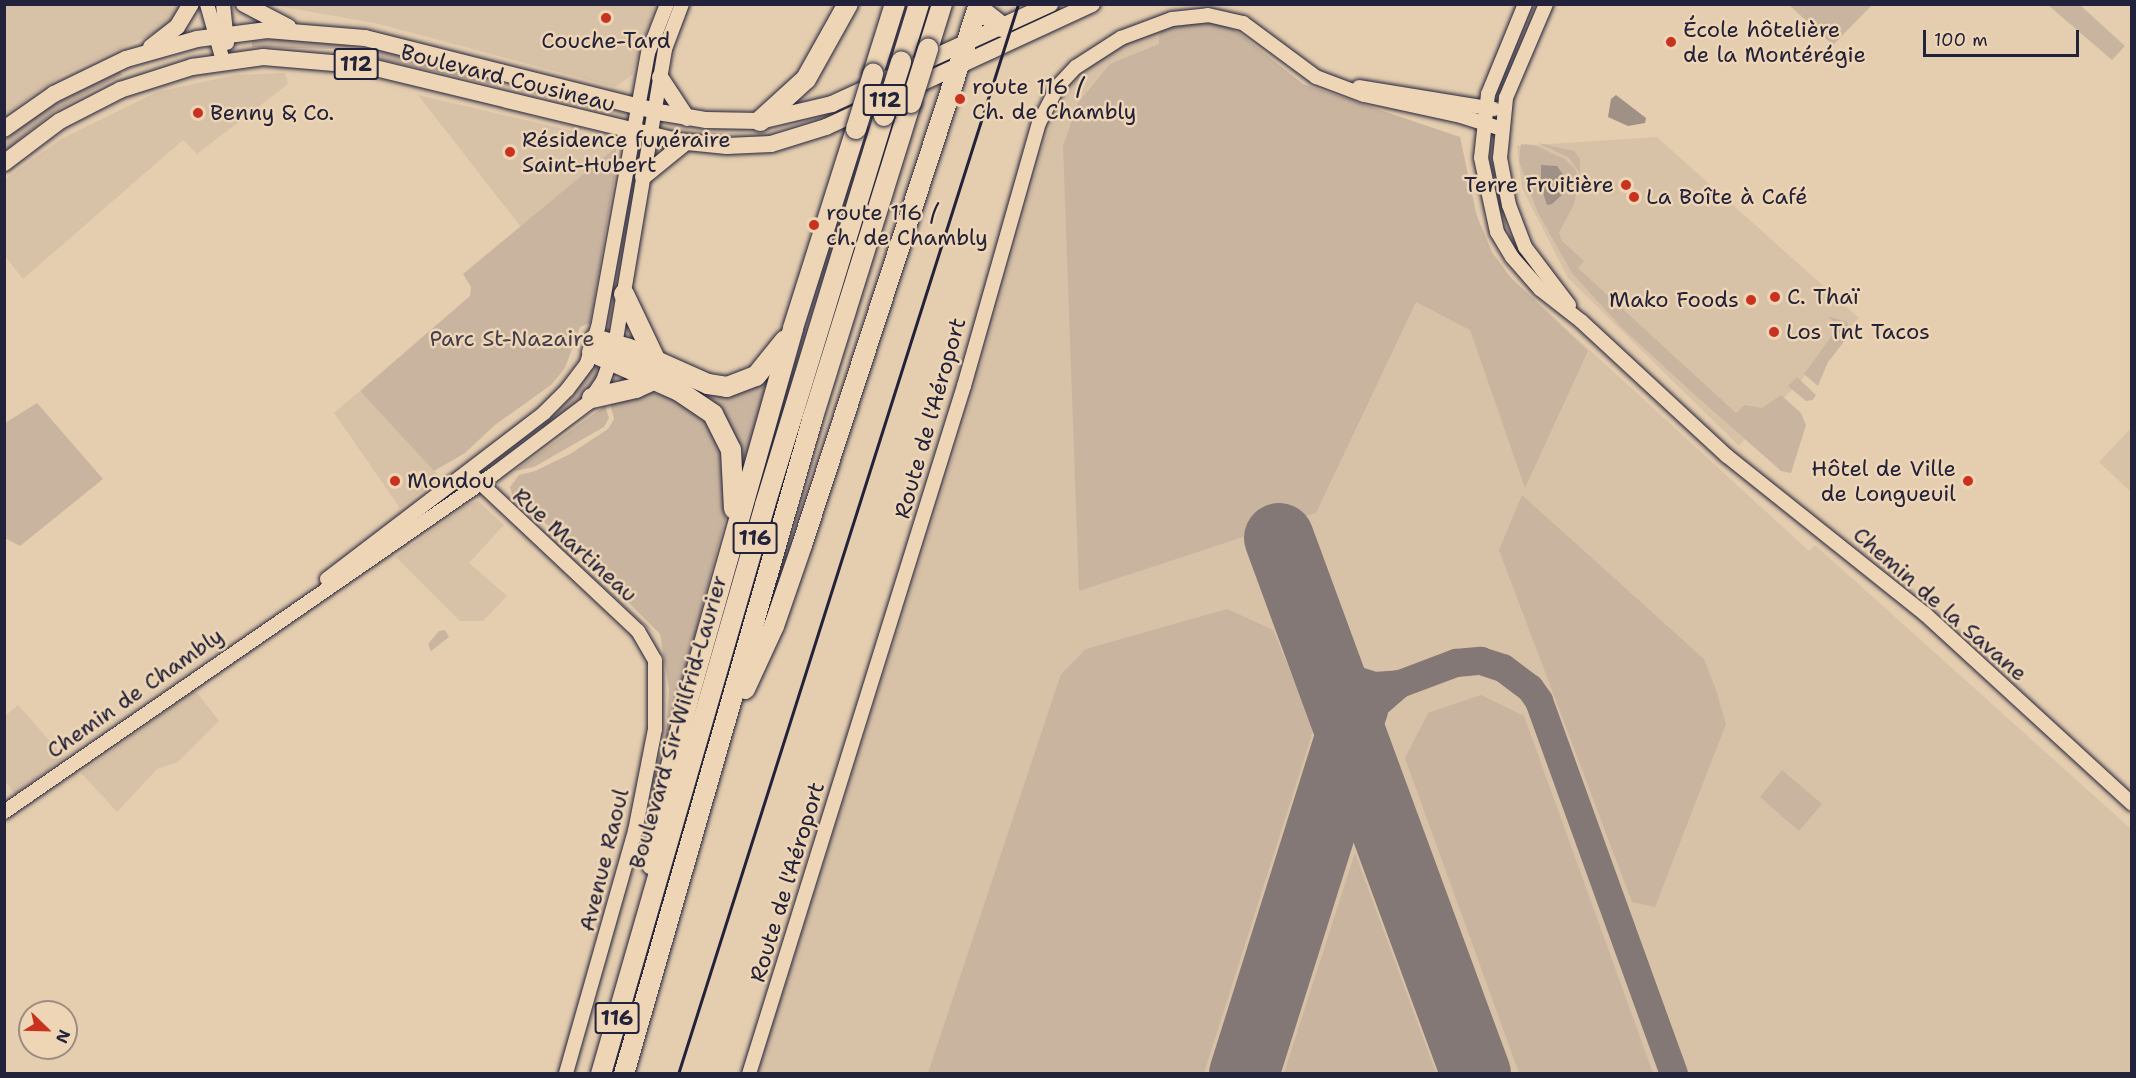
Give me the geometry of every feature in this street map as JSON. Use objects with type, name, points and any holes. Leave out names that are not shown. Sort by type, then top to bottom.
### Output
[{"type":"highway","points":[[760,121],[806,79],[848,4]]},
{"type":"highway","points":[[634,962],[667,781],[793,328],[895,4]]},
{"type":"highway","name":"Boulevard Sir-Wilfrid-Laurier","points":[[601,1074],[765,505],[919,4]]},
{"type":"highway","name":"Boulevard Sir-Wilfrid-Laurier","points":[[624,1074],[813,417],[942,4]]},
{"type":"highway","points":[[720,743],[774,626],[978,6],[1002,27]]},
{"type":"highway","points":[[624,294],[655,370],[703,405],[724,430],[735,466],[736,531]]},
{"type":"highway","points":[[594,345],[614,351],[655,370],[708,384],[733,386],[750,380],[766,366],[793,328]]},
{"type":"highway","points":[[592,398],[636,388],[655,370]]},
{"type":"main road","points":[[144,53],[177,27],[191,4]]},
{"type":"main road","points":[[244,4],[294,30]]},
{"type":"main road","points":[[660,77],[687,118],[760,121],[823,108],[1050,4]]},
{"type":"main road","points":[[960,66],[1092,4]]},
{"type":"main road","name":"Boulevard Cousineau","points":[[4,129],[72,84],[144,53],[221,35],[294,30],[365,38],[637,107]]},
{"type":"main road","name":"Boulevard Cousineau","points":[[4,164],[50,128],[109,95],[162,75],[225,61],[283,57],[353,63],[632,132]]},
{"type":"main road","name":"112","points":[[632,132],[686,142],[748,146],[803,136],[960,66]]},
{"type":"main road","name":"112","points":[[637,107],[687,118]]},
{"type":"main road","points":[[643,177],[686,142]]},
{"type":"street","points":[[207,4],[221,35]]},
{"type":"street","points":[[224,4],[221,35],[225,61]]},
{"type":"street","points":[[632,132],[650,44],[667,4]]},
{"type":"street","points":[[650,136],[670,30],[682,4]]},
{"type":"street","name":"Chemin de la Savane","points":[[1525,4],[1491,83],[1480,158],[1497,232],[1529,278],[1581,321],[1727,456],[1925,614],[2132,804]]},
{"type":"street","name":"Chemin de la Savane","points":[[1546,4],[1519,66],[1504,112],[1502,182],[1525,247],[1581,321]]},
{"type":"street","name":"Route de l'Aéroport","points":[[749,1074],[964,386],[1039,123],[1058,86],[1076,67],[1120,38],[1151,25],[1192,15],[1243,23],[1304,71],[1364,95],[1502,129]]},
{"type":"street","name":"Route de l'Aéroport","points":[[1342,85],[1486,107],[1504,112]]},
{"type":"street","name":"Chemin de Chambly","points":[[292,610],[467,468],[551,407],[578,377],[594,345],[632,132]]},
{"type":"street","name":"Chemin de Chambly","points":[[4,812],[292,610],[479,484],[575,416],[592,398],[614,351],[650,136]]},
{"type":"street","name":"Rue Martineau","points":[[467,468],[479,484],[642,635],[653,652]]},
{"type":"street","name":"Avenue Raoul","points":[[566,1074],[619,898],[641,800],[657,708],[653,652]]},
{"type":"shaded area","points":[[5,5],[181,5],[174,18],[158,31],[62,75],[5,114]]},
{"type":"shaded area","points":[[271,5],[655,5],[632,75],[615,87],[375,23]]},
{"type":"shaded area","points":[[1160,26],[1309,92],[1460,137],[1486,255],[1809,551],[1815,545],[2131,829],[2131,1073],[757,1074],[967,413],[1043,147],[1063,93],[1102,47]]},
{"type":"shaded area","points":[[285,73],[288,84],[197,154],[183,140],[23,279],[5,256],[4,180],[61,139],[157,92],[235,75]]},
{"type":"shaded area","points":[[418,95],[606,139],[616,147],[521,227]]},
{"type":"shaded area","points":[[1616,95],[1646,118],[1645,123],[1628,126],[1608,117],[1611,99]]},
{"type":"shaded area","points":[[1657,137],[1859,318],[1739,446],[1568,278],[1522,188],[1517,146]]},
{"type":"shaded area","points":[[1541,165],[1557,166],[1567,180],[1563,194],[1552,204],[1547,205],[1541,187]]},
{"type":"shaded area","points":[[360,391],[440,477],[400,508],[334,413]]},
{"type":"shaded area","points":[[2131,428],[2131,492],[2099,462]]},
{"type":"shaded area","points":[[478,501],[504,525],[469,563],[507,596],[483,621],[460,621],[396,557],[468,504]]},
{"type":"shaded area","points":[[195,690],[219,721],[178,762],[157,769],[117,812],[81,773]]},
{"type":"shaded area","points":[[18,705],[64,757],[15,795],[5,781],[4,717]]},
{"type":"green space","points":[[1789,5],[1872,5],[1833,45]]},
{"type":"green space","points":[[2048,5],[2080,5],[2125,46],[2112,60]]},
{"type":"green space","points":[[1201,21],[1223,24],[1239,33],[1303,84],[1460,137],[1476,214],[1492,252],[1511,278],[1588,351],[1525,488],[1470,330],[1416,302],[1316,513],[1079,591],[1063,146],[1078,103],[1110,64],[1159,44],[1160,25]]},
{"type":"green space","points":[[280,39],[372,48],[503,81],[502,85],[489,84],[335,49],[252,47],[252,41]]},
{"type":"green space","points":[[120,71],[122,75],[55,111],[5,151],[5,140],[47,108]]},
{"type":"green space","points":[[1538,143],[1574,151],[1580,159],[1580,173],[1568,157]]},
{"type":"green space","points":[[1521,144],[1534,145],[1565,159],[1575,169],[1579,179],[1574,204],[1559,233],[1562,241],[1584,261],[1578,268],[1736,413],[1745,405],[1762,408],[1781,395],[1801,413],[1806,425],[1791,473],[1781,471],[1695,395],[1621,327],[1572,273],[1538,213],[1519,161]]},
{"type":"green space","name":"Parc St-Nazaire","points":[[616,147],[617,163],[590,323],[580,327],[565,368],[551,385],[495,425],[465,453],[434,471],[360,391],[470,296],[471,287],[463,274]]},
{"type":"green space","points":[[1827,316],[1847,322],[1850,334],[1828,362],[1818,386],[1804,374],[1839,326]]},
{"type":"green space","points":[[627,353],[687,381],[773,372],[741,502],[733,441]]},
{"type":"green space","points":[[594,366],[601,369],[580,403],[543,431],[541,427],[573,395]]},
{"type":"green space","points":[[1797,377],[1816,395],[1813,400],[1806,401],[1788,386]]},
{"type":"green space","points":[[650,392],[677,398],[717,429],[731,495],[656,787],[665,747],[669,689],[660,634],[563,537],[513,498],[510,487],[519,475],[535,471],[570,454],[608,429],[614,419],[610,403]]},
{"type":"green space","points":[[37,403],[103,479],[20,546],[5,538],[5,423]]},
{"type":"green space","points":[[605,406],[609,418],[604,427],[534,467],[515,471],[502,480]]},
{"type":"green space","points":[[1522,495],[1704,659],[1716,690],[1726,724],[1655,907],[1632,902],[1499,550]]},
{"type":"green space","points":[[541,530],[648,626],[654,633]]},
{"type":"green space","points":[[1227,609],[1273,630],[1314,728],[1204,1073],[928,1073],[1061,674],[1086,649]]},
{"type":"green space","points":[[445,630],[449,637],[431,651],[428,644],[439,631]]},
{"type":"green space","points":[[1481,695],[1524,716],[1653,1073],[1519,1073],[1405,758],[1428,713]]},
{"type":"green space","points":[[1782,770],[1822,804],[1799,831],[1760,797]]},
{"type":"green space","points":[[1355,853],[1436,1073],[1284,1073]]},
{"type":"taxiway","points":[[1319,648],[1353,679],[1374,686],[1400,684]]},
{"type":"taxiway","points":[[1351,735],[1372,708],[1400,684],[1456,663],[1481,661],[1503,668],[1530,688],[1539,701],[1674,1074]]},
{"type":"taxiway","points":[[1364,768],[1366,735],[1374,712]]},
{"type":"taxiway","points":[[1332,798],[1343,788],[1362,788],[1372,795],[1384,825]]},
{"type":"runway","points":[[1279,538],[1476,1074]]},
{"type":"runway","points":[[1244,1074],[1351,735]]},
{"type":"railway","points":[[678,1074],[1018,4]]},
{"type":"place","name":"Couche-Tard","points":[[606,18]]},
{"type":"place","name":"École hôtelière de la Montérégie","points":[[1671,42]]},
{"type":"place","name":"route 116 / Ch. de Chambly","points":[[960,99]]},
{"type":"place","name":"Benny & Co.","points":[[198,113]]},
{"type":"place","name":"Résidence funéraire Saint-Hubert","points":[[510,152]]},
{"type":"place","name":"Terre Fruitière","points":[[1626,185]]},
{"type":"place","name":"La Boîte à Café","points":[[1634,197]]},
{"type":"place","name":"route 116 / ch. de Chambly","points":[[814,225]]},
{"type":"place","name":"C. Thaï","points":[[1775,297]]},
{"type":"place","name":"Mako Foods","points":[[1751,300]]},
{"type":"place","name":"Los Tnt Tacos","points":[[1774,332]]},
{"type":"place","name":"Mondou","points":[[395,481]]},
{"type":"place","name":"Hôtel de Ville de Longueuil","points":[[1968,481]]}]
